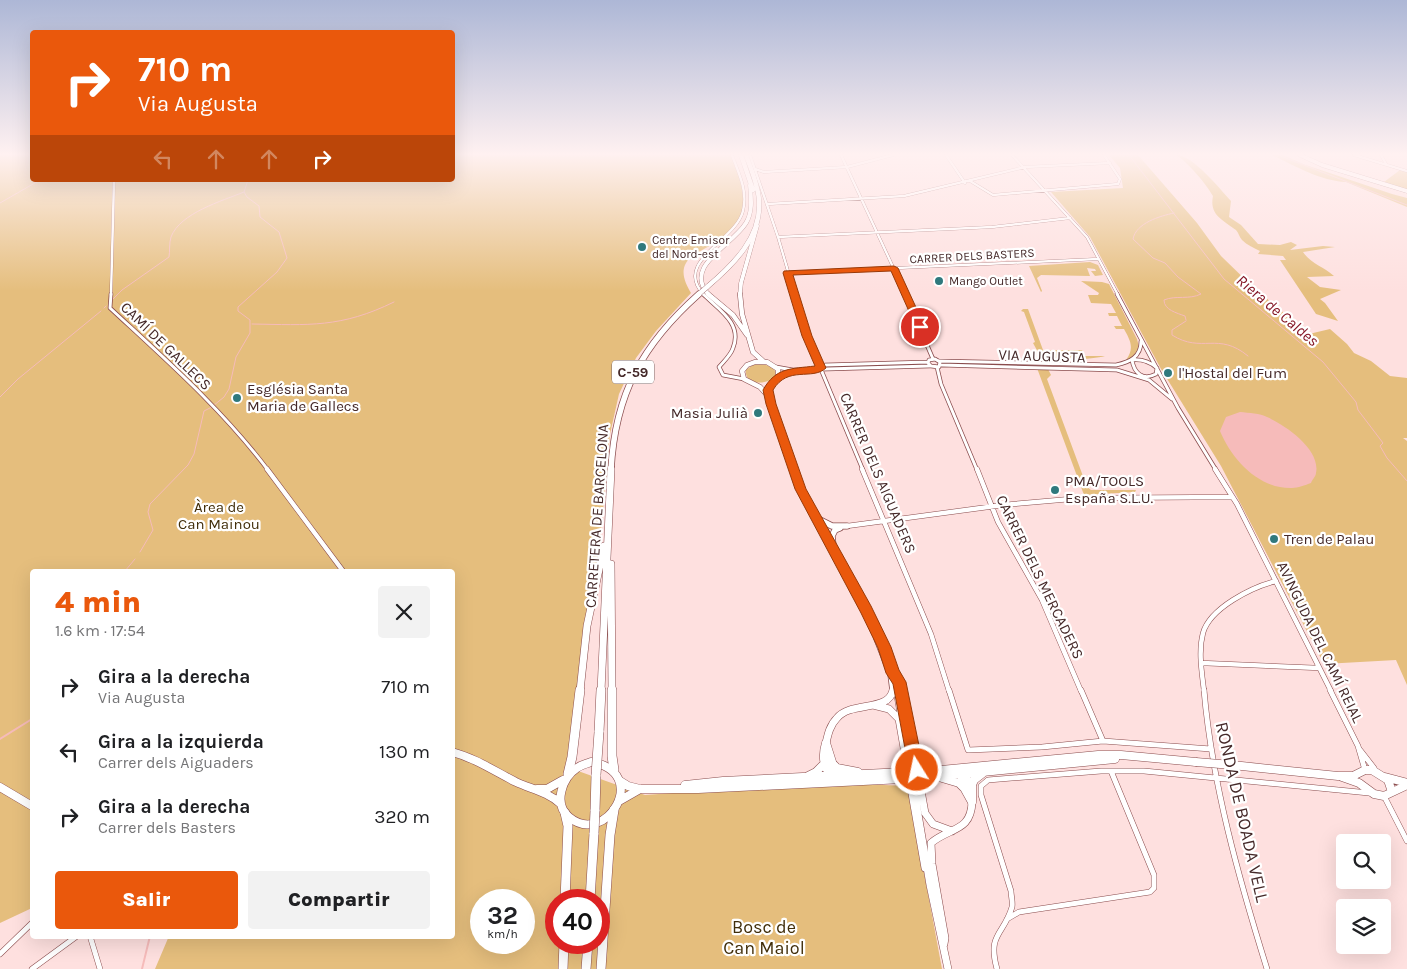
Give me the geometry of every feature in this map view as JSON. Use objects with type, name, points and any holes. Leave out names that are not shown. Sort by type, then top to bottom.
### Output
[{"type":"highway","points":[[755,200],[758,219]]},
{"type":"highway","name":"CARRETERA DE BARCELONA","points":[[591,889],[614,432],[626,389],[639,361],[651,342],[670,320],[738,257],[749,240],[758,219],[758,200]]},
{"type":"highway","points":[[566,777],[572,757],[590,605],[608,536]]},
{"type":"highway","points":[[607,546],[611,564],[612,756],[614,770]]},
{"type":"highway","points":[[600,969],[610,835],[617,805]]},
{"type":"highway","points":[[563,808],[568,826],[565,889]]},
{"type":"highway","points":[[563,969],[564,954]]},
{"type":"highway","points":[[586,969],[587,954]]},
{"type":"main road","points":[[826,743],[824,764],[827,779]]},
{"type":"main road","points":[[826,743],[834,770],[827,779]]},
{"type":"main road","points":[[455,753],[478,760],[530,788],[554,797],[577,821],[591,824],[601,821],[617,805],[640,789]]},
{"type":"main road","points":[[933,777],[1077,756],[1142,757],[1338,776],[1353,776],[1363,771],[1378,772],[1390,783],[1392,792]]},
{"type":"main road","points":[[674,788],[723,781],[804,777],[842,781],[921,775],[951,770],[985,771],[1142,757]]},
{"type":"main road","points":[[530,788],[547,789],[581,765],[590,762],[603,764],[614,770],[620,781],[621,789],[617,805]]},
{"type":"main road","points":[[804,777],[816,772],[824,764]]},
{"type":"main road","points":[[833,764],[837,768],[903,776]]},
{"type":"main road","points":[[965,771],[972,785]]},
{"type":"main road","points":[[963,788],[961,778],[965,771]]},
{"type":"main road","points":[[972,802],[972,785],[974,780],[985,771]]},
{"type":"main road","points":[[1363,771],[1361,780],[1366,788]]},
{"type":"main road","points":[[620,781],[640,789],[698,789],[875,774]]},
{"type":"main road","points":[[921,775],[948,778],[959,783],[972,802]]},
{"type":"main road","points":[[1338,776],[1366,788],[1374,794],[1384,796],[1388,796],[1407,784]]},
{"type":"main road","points":[[563,808],[560,792],[566,777]]},
{"type":"main road","points":[[1385,777],[1407,784]]},
{"type":"main road","points":[[0,787],[30,805]]},
{"type":"street","name":"CAMÍ DE GALLECS","points":[[114,200],[110,308],[184,377],[242,436],[341,569]]},
{"type":"street","points":[[746,200],[742,217],[728,237],[699,261],[695,272],[696,282],[700,290],[729,319],[735,329],[736,336],[732,351],[718,367],[722,375],[744,378],[763,389],[769,397]]},
{"type":"street","points":[[747,335],[734,316],[703,288],[700,277],[701,269],[706,262],[734,239],[746,224],[753,206],[752,200]]},
{"type":"street","name":"CARRER DELS AIGUADERS","points":[[767,200],[807,336],[931,634],[968,750],[1042,747],[1103,741]]},
{"type":"street","points":[[768,204],[839,200]]},
{"type":"street","points":[[863,200],[933,359],[939,364]]},
{"type":"street","name":"AVINGUDA DEL CAMÍ REIAL","points":[[1054,200],[1087,237],[1178,408],[1232,496],[1358,746],[1378,772]]},
{"type":"street","points":[[778,237],[992,227],[1070,218]]},
{"type":"street","points":[[732,376],[742,371],[753,358],[742,314],[741,283],[758,219]]},
{"type":"street","name":"CARRER DELS BASTERS","points":[[788,273],[1098,259]]},
{"type":"street","points":[[1132,360],[1138,357],[1141,351],[1140,336]]},
{"type":"street","points":[[753,352],[763,362]]},
{"type":"street","points":[[929,364],[933,359]]},
{"type":"street","name":"VIA AUGUSTA","points":[[1132,360],[1134,369],[1141,376],[1161,388],[1178,408]]},
{"type":"street","name":"VIA AUGUSTA","points":[[939,364],[1116,365],[1132,360],[1146,360],[1157,368]]},
{"type":"street","points":[[750,363],[763,362],[780,369],[794,370],[939,364]]},
{"type":"street","name":"VIA AUGUSTA","points":[[939,364],[1108,369],[1141,376]]},
{"type":"street","name":"CARRER DELS MERCADERS","points":[[939,364],[941,384],[998,522],[1042,600],[1103,741]]},
{"type":"street","points":[[774,366],[779,371],[778,378]]},
{"type":"street","points":[[1141,376],[1154,376],[1157,368]]},
{"type":"street","points":[[794,370],[785,373],[772,383],[768,388],[769,397],[797,480],[866,610],[884,647],[893,673],[905,726],[930,884],[948,969]]},
{"type":"street","points":[[742,371],[744,378]]},
{"type":"street","points":[[755,384],[772,383]]},
{"type":"street","points":[[816,516],[825,525],[833,527],[1082,498],[1232,496]]},
{"type":"street","points":[[834,550],[832,536],[835,530],[847,526]]},
{"type":"street","name":"RONDA DE BOADA VELL","points":[[1268,969],[1243,885],[1210,749],[1206,723],[1202,634],[1213,614],[1266,583],[1276,581]]},
{"type":"street","points":[[866,610],[892,681],[893,694],[889,699],[873,705]]},
{"type":"street","points":[[1202,662],[1319,668]]},
{"type":"street","points":[[893,673],[900,682],[903,694],[925,813],[933,824],[952,831]]},
{"type":"street","points":[[826,743],[830,726],[841,713],[854,706],[873,705],[889,709],[898,719],[922,860],[930,884]]},
{"type":"street","points":[[1103,741],[1210,749]]},
{"type":"street","name":"AVINGUDA DEL CAMÍ REIAL","points":[[1358,746],[1363,771]]},
{"type":"street","points":[[1007,919],[1018,912],[1150,892],[1154,888],[1154,875],[1111,772]]},
{"type":"street","points":[[997,969],[994,942],[1012,906],[1011,891],[981,795],[983,783],[995,778],[1144,772],[1374,794]]},
{"type":"street","points":[[1384,796],[1407,841]]},
{"type":"street","points":[[944,950],[945,938],[931,843],[970,820],[972,802]]},
{"type":"street","points":[[0,954],[30,925]]},
{"type":"street","points":[[32,969],[73,939]]},
{"type":"street","points":[[91,939],[100,969]]},
{"type":"green space","points":[[0,200],[743,200],[741,214],[735,226],[727,235],[688,260],[684,268],[684,275],[691,293],[656,331],[636,358],[619,394],[610,434],[598,565],[586,615],[567,767],[645,795],[860,784],[908,786],[942,969],[155,969],[168,939],[455,939],[455,569],[30,569],[30,909],[0,923]]},
{"type":"green space","points":[[1058,200],[1177,200],[1221,256],[1254,288],[1309,334],[1330,329],[1354,353],[1371,361],[1390,376],[1407,378],[1407,438],[1403,438],[1407,441],[1407,685],[1396,660],[1324,664],[1221,466],[1161,369],[1090,237]]},
{"type":"green space","points":[[1212,200],[1230,200],[1229,217],[1241,225],[1258,244],[1280,245],[1291,242],[1297,245],[1290,250],[1323,246],[1335,247],[1303,252],[1309,259],[1334,276],[1307,277],[1320,287],[1341,290],[1320,299],[1338,321],[1316,314],[1280,260],[1286,260],[1283,256],[1258,254],[1260,251],[1244,242],[1236,230],[1218,216]]},
{"type":"green space","points":[[1390,200],[1407,200],[1407,207]]},
{"type":"green space","points":[[1090,262],[1098,265],[1103,275],[1095,276],[1091,271],[1096,271],[1095,269],[1087,268],[1090,276],[1041,275],[1037,278],[1041,292],[1029,266]]},
{"type":"green space","points":[[1081,281],[1109,284],[1137,339],[1139,347],[1134,356],[1126,360],[1129,356],[1131,344],[1124,329],[1116,329],[1114,326],[1122,326],[1117,316],[1109,316],[1108,313],[1116,313],[1111,304],[1091,303],[1088,295],[1098,295],[1099,293]]},
{"type":"green space","points":[[1028,309],[1043,350],[1082,350],[1085,356],[1105,356],[1072,359],[1053,358],[1039,354],[1033,343],[1035,342],[1024,312],[1021,311]]},
{"type":"green space","points":[[754,364],[763,364],[771,367],[776,372],[774,378],[766,382],[756,382],[748,379],[746,370]]},
{"type":"green space","points":[[1037,368],[1048,369],[1051,375],[1047,379],[1087,487],[1091,490],[1136,490],[1135,492],[1084,495]]},
{"type":"shaded area","points":[[1240,412],[1264,416],[1283,426],[1300,439],[1313,455],[1316,464],[1316,474],[1311,483],[1294,488],[1269,484],[1248,471],[1239,462],[1220,431],[1226,417]]},
{"type":"waterway","points":[[0,203],[5,200]]},
{"type":"waterway","points":[[113,299],[122,290],[169,257],[171,237],[183,221],[203,209],[223,200]]},
{"type":"waterway","points":[[213,406],[224,397],[229,389],[236,357],[250,333],[250,320],[238,311],[238,307],[277,272],[287,258],[279,232],[260,217],[259,206],[251,200]]},
{"type":"waterway","name":"Riera de Caldes","points":[[1164,200],[1174,213]]},
{"type":"waterway","points":[[1395,200],[1407,205]]},
{"type":"waterway","name":"Riera de Caldes","points":[[1174,213],[1224,279],[1323,362],[1356,402],[1358,410],[1383,443],[1380,446],[1387,458],[1407,481]]},
{"type":"waterway","points":[[1174,213],[1149,221],[1135,233],[1133,239],[1153,258],[1165,263],[1178,277],[1201,294],[1192,297],[1164,300],[1169,309],[1185,316],[1186,320]]},
{"type":"waterway","points":[[252,324],[291,325],[341,321],[357,317],[394,302]]},
{"type":"waterway","points":[[0,397],[18,379],[101,311]]},
{"type":"waterway","points":[[1186,321],[1172,330],[1172,335],[1192,343],[1228,345],[1248,356]]},
{"type":"waterway","points":[[140,552],[153,530],[148,512],[150,504],[188,465],[194,454],[204,411],[212,407]]},
{"type":"waterway","points":[[127,569],[135,559]]},
{"type":"waterway","points":[[0,739],[30,720]]},
{"type":"waterway","points":[[142,969],[149,939]]},
{"type":"place","name":"Centre Emisor del Nord-est","points":[[642,247]]},
{"type":"place","name":"Mango Outlet","points":[[939,281]]},
{"type":"place","name":"l'Hostal del Fum","points":[[1168,373]]},
{"type":"place","name":"Església Santa Maria de Gallecs","points":[[237,398]]},
{"type":"place","name":"Masia Julià","points":[[758,413]]},
{"type":"place","name":"PMA/TOOLS España S.L.U.","points":[[1055,490]]},
{"type":"place","name":"Tren de Palau","points":[[1274,539]]},
{"type":"route","points":[[917,770],[900,682],[893,673],[884,647],[866,610],[800,489],[771,404],[768,388],[785,373],[794,370],[821,368],[807,336],[788,273],[894,268],[920,327]]},
{"type":"park label","name":"Àrea de Can Mainou","points":[[219,516]]},
{"type":"park label","name":"Bosc de Can Maiol","points":[[764,938]]}]
